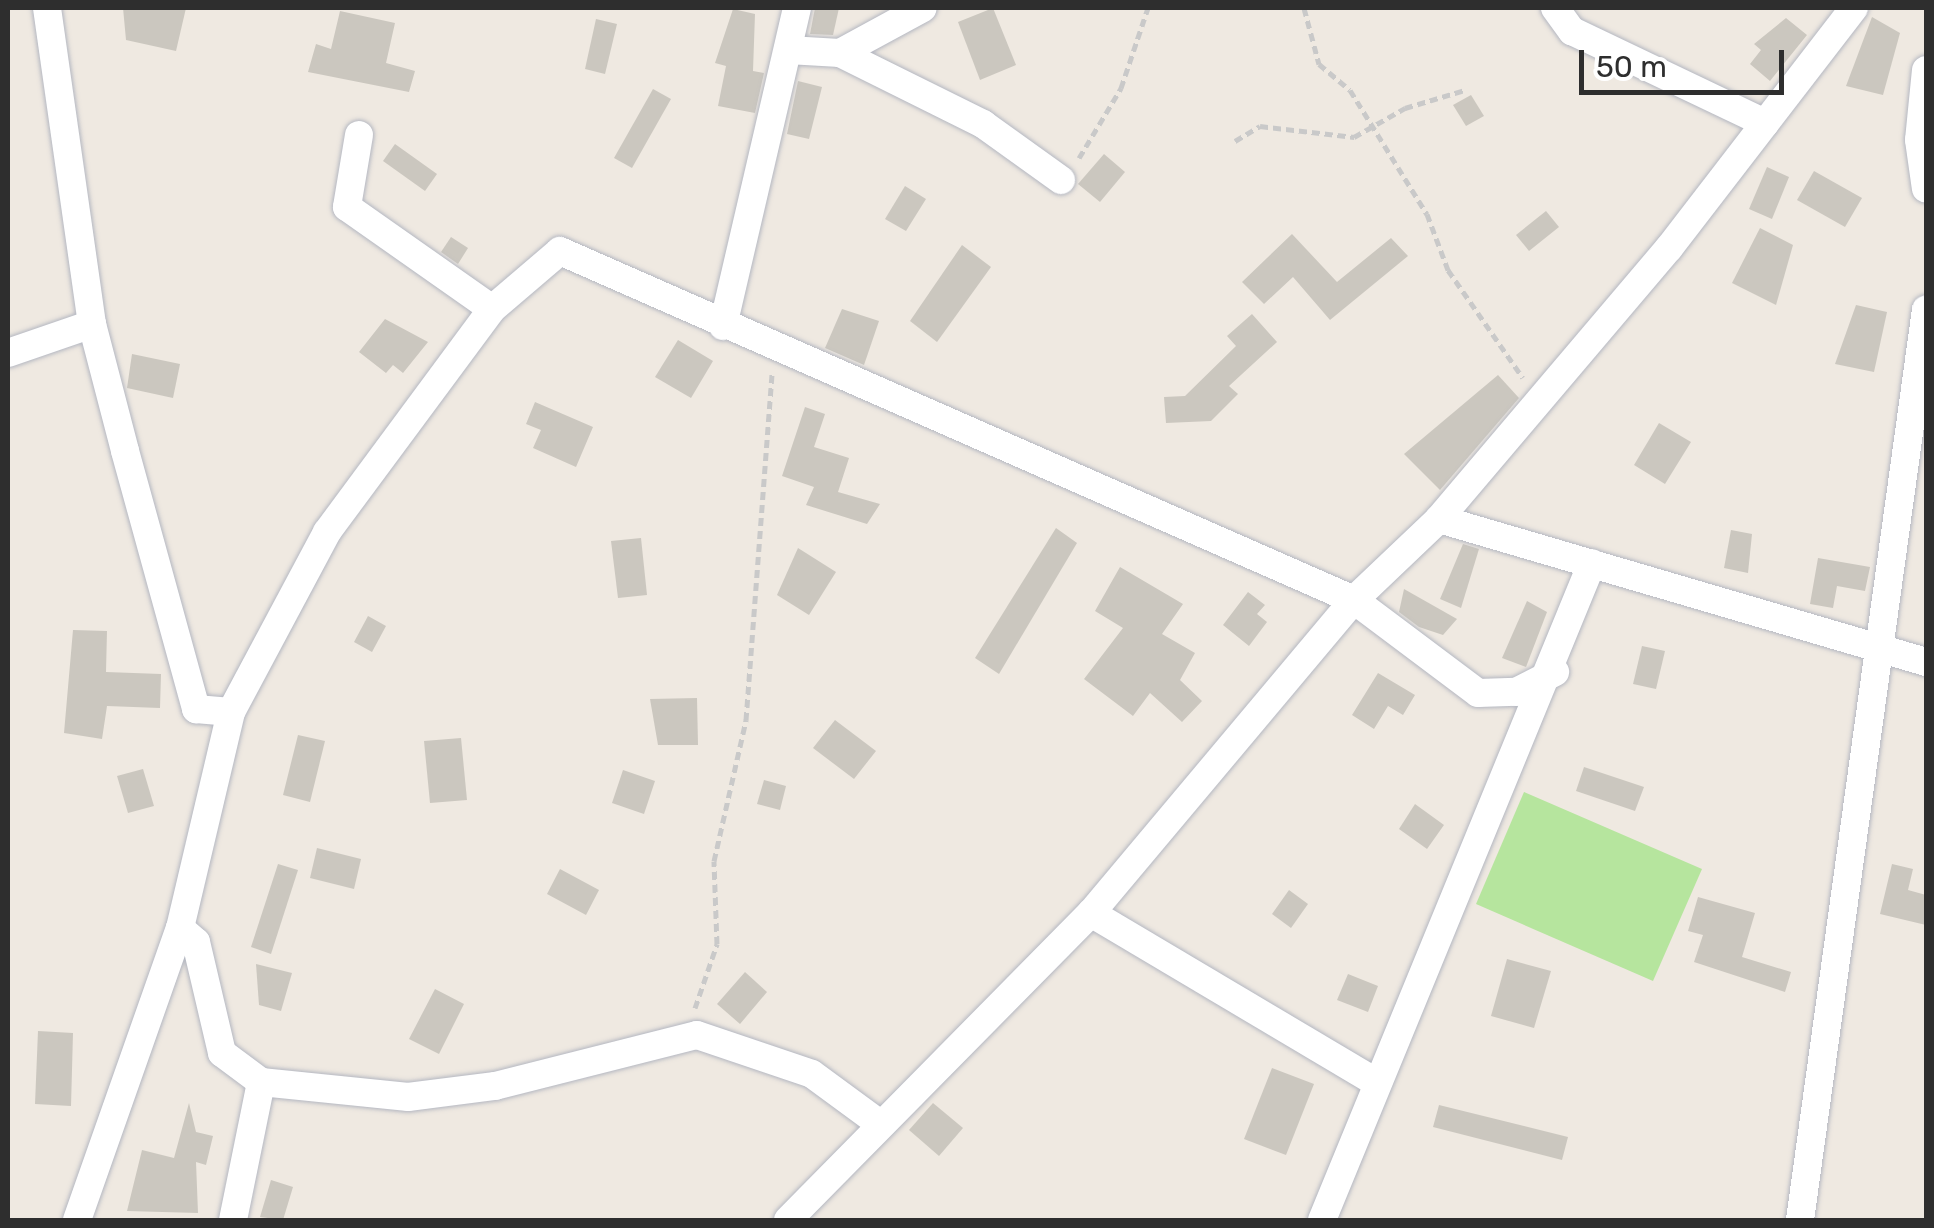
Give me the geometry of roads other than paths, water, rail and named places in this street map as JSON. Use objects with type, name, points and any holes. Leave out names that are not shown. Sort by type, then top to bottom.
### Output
[{"type":"street","points":[[46,8],[92,324],[196,709],[231,712]]},
{"type":"street","points":[[723,326],[798,8]]},
{"type":"street","points":[[840,53],[924,8]]},
{"type":"street","points":[[1555,8],[1572,31],[1765,123]]},
{"type":"street","points":[[788,1220],[876,1121],[1092,912],[1354,600],[1439,518],[1540,403],[1854,8]]},
{"type":"street","points":[[788,50],[840,53],[983,124],[1061,180]]},
{"type":"street","points":[[1926,70],[1919,140],[1926,188]]},
{"type":"street","points":[[358,136],[347,207],[492,309]]},
{"type":"street","points":[[77,1220],[180,928],[231,712],[326,532],[492,309],[560,251],[775,350],[1354,600],[1478,693],[1516,692],[1555,672]]},
{"type":"street","points":[[1800,1220],[1926,310]]},
{"type":"street","points":[[8,353],[92,324]]},
{"type":"street","points":[[1439,518],[1926,662]]},
{"type":"street","points":[[1322,1220],[1376,1082],[1555,672],[1592,563]]},
{"type":"street","points":[[1092,912],[1376,1082]]},
{"type":"street","points":[[180,928],[196,942],[222,1054],[261,1082],[408,1097],[496,1086],[697,1035],[812,1074],[876,1121]]},
{"type":"street","points":[[233,1220],[261,1082]]}]
